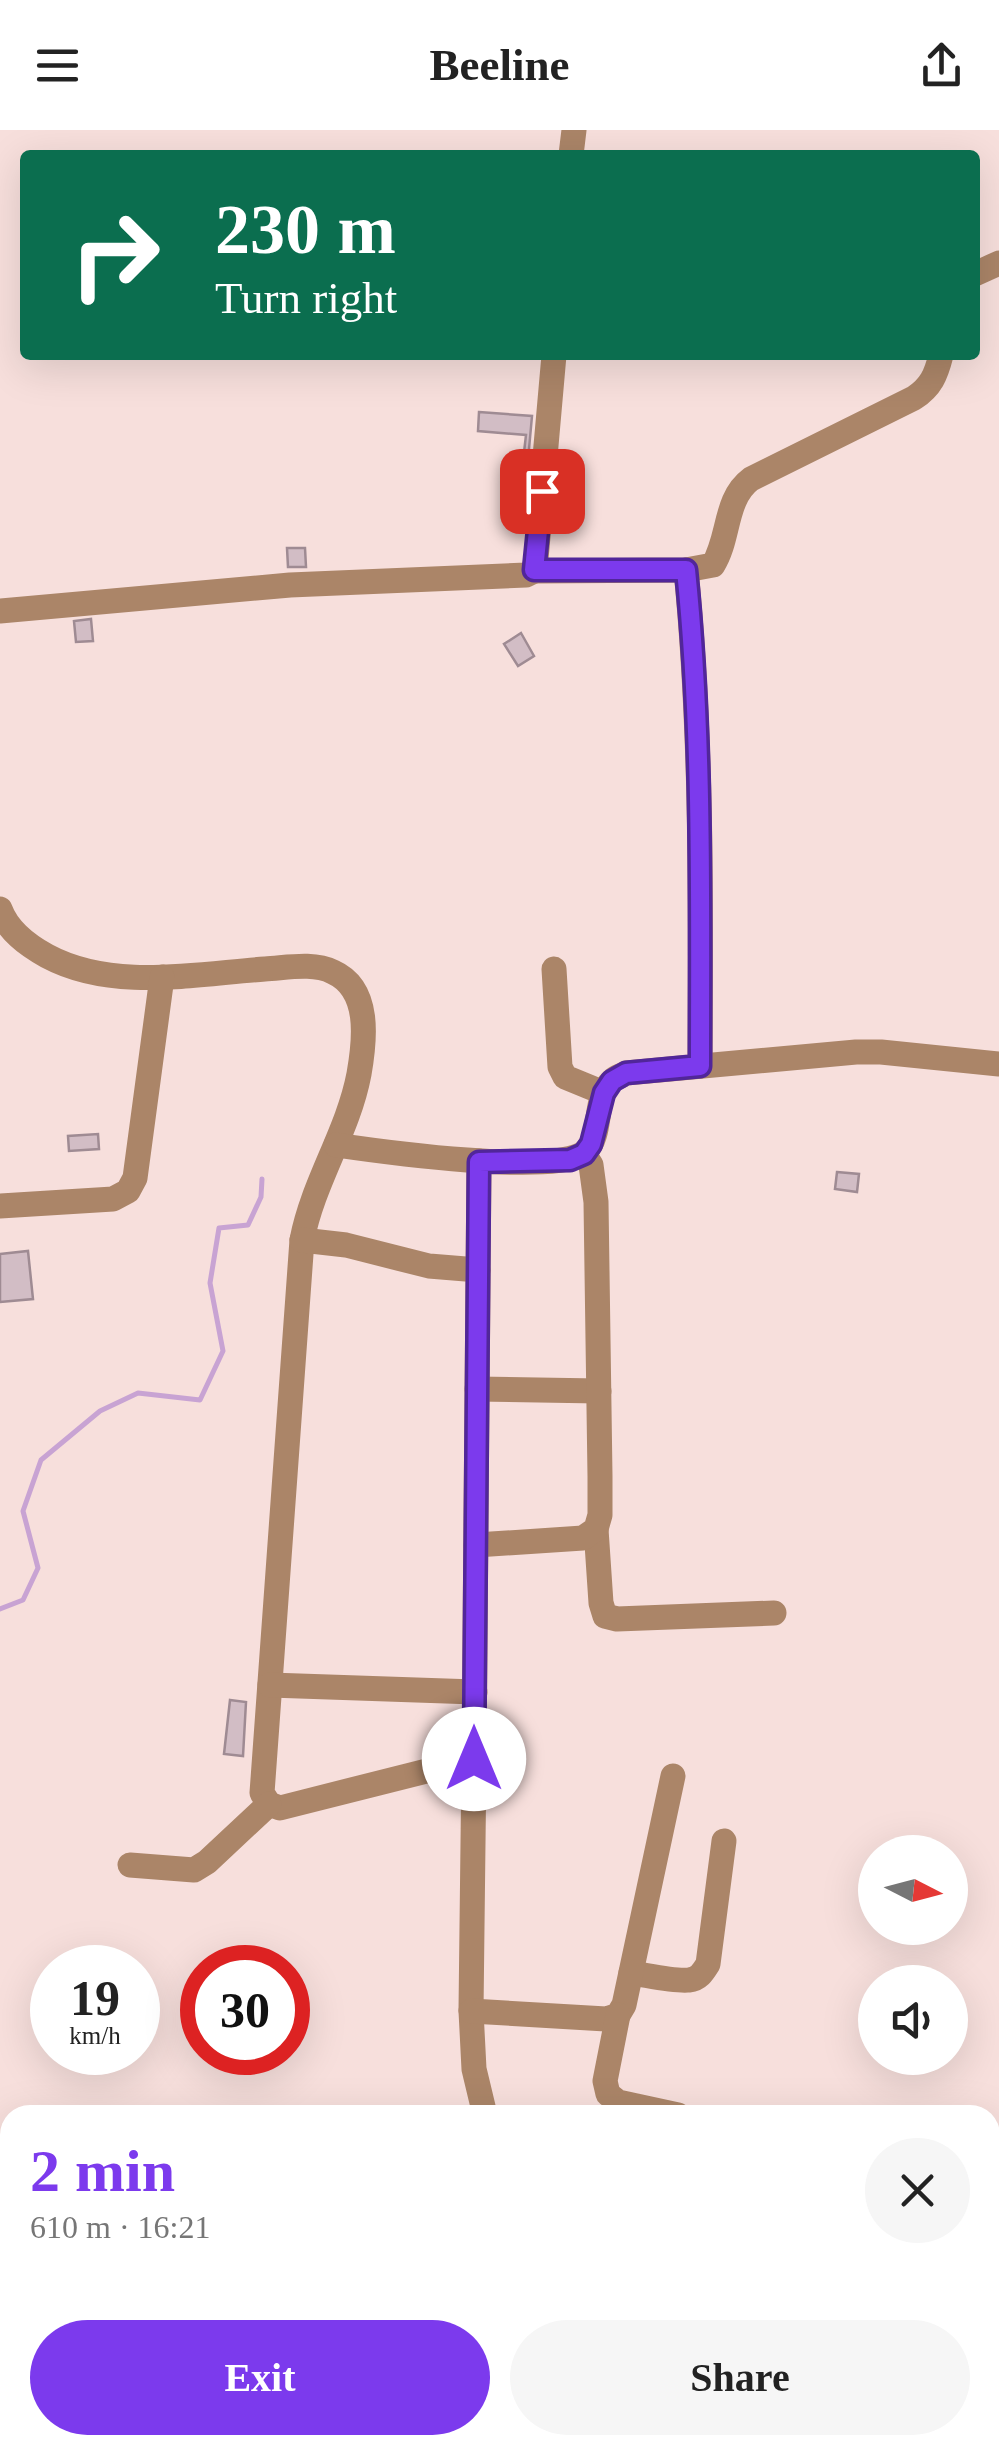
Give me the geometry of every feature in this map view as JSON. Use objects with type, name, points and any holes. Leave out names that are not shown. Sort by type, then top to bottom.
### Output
[{"type":"street","points":[[534,570],[554,360]]},
{"type":"street","points":[[0,611],[290,584],[526,575],[534,570],[686,570],[714,565],[739,488],[914,398],[936,376],[940,360]]},
{"type":"street","points":[[686,570],[698,738],[700,1066]]},
{"type":"street","points":[[1,916],[25,944],[59,962],[95,971],[162,976],[308,966],[333,972],[353,988],[362,1008],[354,1098],[306,1218],[302,1240],[262,1793],[269,1804],[280,1808],[474,1759]]},
{"type":"street","points":[[554,969],[560,1068],[573,1082],[604,1093]]},
{"type":"street","points":[[0,1206],[113,1199],[128,1191],[135,1178],[162,976]]},
{"type":"street","points":[[336,1145],[479,1162],[570,1160],[584,1154],[591,1144],[604,1093],[612,1081],[626,1073],[856,1052],[999,1064]]},
{"type":"street","points":[[584,1154],[591,1164],[596,1202],[600,1515],[596,1528],[605,1616],[617,1619],[774,1613]]},
{"type":"street","points":[[479,1162],[471,2011],[474,2069],[483,2105]]},
{"type":"street","points":[[302,1240],[346,1245],[429,1266],[478,1270]]},
{"type":"street","points":[[477,1389],[599,1391]]},
{"type":"street","points":[[476,1545],[583,1538],[596,1528]]},
{"type":"street","points":[[270,1685],[475,1692]]},
{"type":"street","points":[[632,2105],[618,2102],[608,2094],[605,2081],[673,1776]]},
{"type":"street","points":[[130,1865],[194,1870],[208,1862],[269,1804]]},
{"type":"street","points":[[631,1973],[690,1980],[704,1971],[724,1841]]},
{"type":"street","points":[[471,2011],[606,2019],[618,2015]]},
{"type":"building","points":[[479,412],[532,416],[527,471],[522,470],[526,435],[478,431]]},
{"type":"building","points":[[287,548],[305,548],[306,567],[288,567]]},
{"type":"building","points":[[91,619],[93,641],[76,642],[74,621]]},
{"type":"building","points":[[521,633],[534,656],[518,666],[504,644]]},
{"type":"building","points":[[98,1134],[99,1149],[69,1151],[68,1136]]},
{"type":"building","points":[[837,1172],[859,1174],[857,1192],[835,1189]]},
{"type":"building","points":[[28,1251],[33,1299],[0,1302],[0,1254]]},
{"type":"building","points":[[230,1700],[246,1702],[243,1756],[224,1754]]},
{"type":"waterway","points":[[0,1609],[23,1600],[38,1568],[23,1511],[41,1460],[100,1411],[138,1393],[200,1400],[223,1351],[210,1283],[219,1228],[248,1225],[261,1197],[262,1179]]},
{"type":"route","points":[[474,1759],[479,1162],[570,1160],[584,1154],[591,1144],[604,1093],[612,1081],[626,1073],[700,1066],[698,738],[686,570],[534,570],[542,491]]}]
